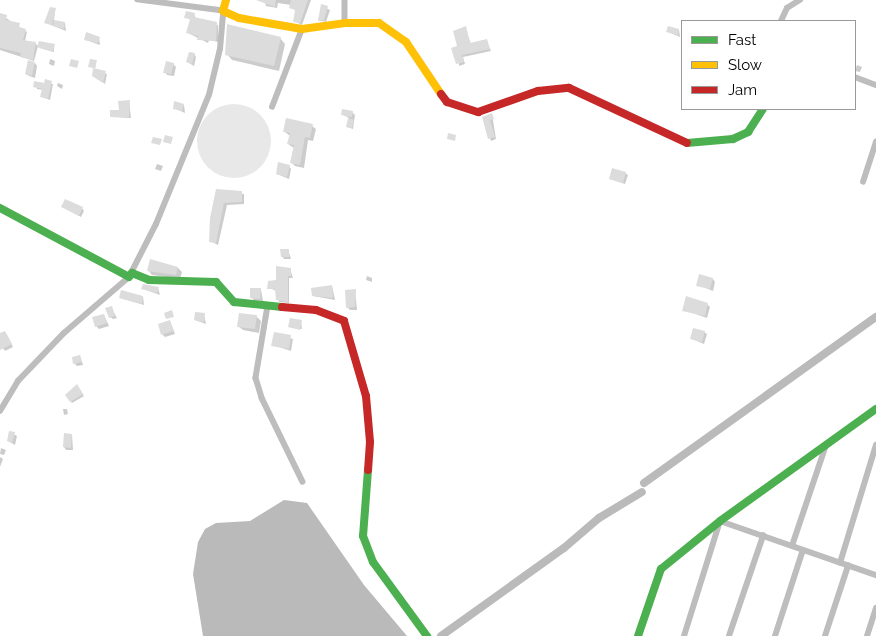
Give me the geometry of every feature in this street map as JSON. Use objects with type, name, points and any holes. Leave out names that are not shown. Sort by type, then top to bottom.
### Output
[{"type":"street","points":[[138,0],[223,10],[239,18],[302,29],[346,23],[379,23],[406,42],[447,102],[478,112],[538,90],[569,88],[687,143],[733,139],[748,132],[762,110]]},
{"type":"street","points":[[129,277],[156,224],[209,95],[220,49],[223,10],[226,0]]},
{"type":"street","points":[[345,0],[346,23]]},
{"type":"street","points":[[781,20],[787,8],[800,0]]},
{"type":"street","points":[[272,107],[302,29]]},
{"type":"street","points":[[856,77],[876,86]]},
{"type":"street","points":[[863,182],[876,142]]},
{"type":"street","points":[[0,208],[129,277]]},
{"type":"street","points":[[0,411],[18,381],[64,333],[132,273],[149,280],[216,282],[234,302],[316,310],[344,321],[366,396],[370,461],[362,536],[373,562],[427,636]]},
{"type":"street","points":[[268,306],[256,378],[262,398],[303,482]]},
{"type":"street","points":[[638,636],[661,569],[720,521],[876,409]]},
{"type":"street","points":[[792,546],[826,445]]},
{"type":"street","points":[[840,563],[876,445]]},
{"type":"street","points":[[720,521],[876,575]]},
{"type":"street","points":[[684,636],[720,521]]},
{"type":"street","points":[[729,636],[763,536]]},
{"type":"street","points":[[775,636],[803,550]]},
{"type":"street","points":[[825,636],[848,566]]},
{"type":"street","points":[[867,636],[876,608]]},
{"type":"shaded area","points":[[227,104],[241,104],[255,110],[265,120],[271,134],[271,148],[265,162],[255,172],[241,178],[227,178],[213,172],[203,162],[197,148],[197,134],[203,120],[213,110]]},
{"type":"shaded area","points":[[284,500],[307,503],[364,585],[407,636],[203,636],[193,574],[198,542],[205,529],[216,523],[250,521]]},
{"type":"building","points":[[256,0],[276,0],[275,7]]},
{"type":"building","points":[[291,0],[308,0],[300,23],[293,22],[295,10],[289,8]]},
{"type":"building","points":[[321,4],[328,6],[324,20],[318,21]]},
{"type":"building","points":[[50,7],[56,8],[52,25],[44,23]]},
{"type":"building","points":[[186,11],[195,13],[194,17],[217,22],[216,41],[197,40],[198,36],[186,33],[190,19],[184,18]]},
{"type":"building","points":[[0,13],[7,15],[6,20],[20,23],[19,27],[26,29],[23,40],[36,42],[33,60],[20,57],[21,53],[0,48]]},
{"type":"building","points":[[54,20],[65,22],[64,29],[53,26]]},
{"type":"building","points":[[227,24],[281,37],[274,66],[225,55]]},
{"type":"building","points":[[466,26],[470,43],[487,39],[490,49],[462,55],[464,62],[456,64],[451,48],[457,46],[453,31]]},
{"type":"building","points":[[668,26],[679,29],[678,35],[666,32]]},
{"type":"building","points":[[86,32],[100,37],[98,43],[84,40]]},
{"type":"building","points":[[39,41],[55,44],[53,52],[37,47]]},
{"type":"building","points":[[189,52],[195,53],[192,64],[186,62]]},
{"type":"building","points":[[71,59],[79,61],[77,68],[69,66]]},
{"type":"building","points":[[90,59],[97,60],[95,68],[88,67]]},
{"type":"building","points":[[28,60],[35,62],[32,76],[25,74]]},
{"type":"building","points":[[166,61],[174,63],[171,74],[163,73]]},
{"type":"building","points":[[93,68],[106,71],[103,83],[92,76]]},
{"type":"building","points":[[45,79],[52,81],[48,99],[40,97],[42,89],[33,87],[34,81],[44,83]]},
{"type":"building","points":[[130,100],[129,117],[110,117],[110,110],[119,110],[118,101]]},
{"type":"building","points":[[174,101],[184,104],[182,111],[173,109]]},
{"type":"building","points":[[342,109],[353,111],[352,117],[341,115]]},
{"type":"building","points":[[492,113],[494,119],[490,120],[495,137],[488,139],[482,117]]},
{"type":"building","points":[[286,118],[313,124],[310,138],[305,137],[300,165],[290,163],[294,145],[287,144],[290,133],[283,132]]},
{"type":"building","points":[[348,118],[354,120],[352,128],[346,127]]},
{"type":"building","points":[[448,133],[456,135],[455,141],[447,139]]},
{"type":"building","points":[[165,135],[173,137],[171,144],[163,142]]},
{"type":"building","points":[[153,137],[162,139],[160,145],[151,143]]},
{"type":"building","points":[[278,162],[290,165],[287,177],[276,174]]},
{"type":"building","points":[[612,168],[626,172],[623,183],[609,179]]},
{"type":"building","points":[[216,189],[242,191],[242,202],[224,203],[216,243],[209,242],[210,218]]},
{"type":"building","points":[[65,199],[83,207],[79,216],[61,207]]},
{"type":"building","points":[[280,249],[289,249],[289,257],[281,257]]},
{"type":"building","points":[[150,259],[178,267],[176,275],[147,271]]},
{"type":"building","points":[[276,266],[291,268],[291,276],[288,276],[288,302],[276,300],[275,289],[267,289],[268,281],[276,280]]},
{"type":"building","points":[[699,274],[713,278],[710,289],[696,286]]},
{"type":"building","points":[[143,284],[159,287],[157,293],[141,289]]},
{"type":"building","points":[[332,285],[333,298],[312,296],[311,288]]},
{"type":"building","points":[[250,288],[261,288],[260,299],[250,298]]},
{"type":"building","points":[[356,289],[355,307],[346,308],[345,290]]},
{"type":"building","points":[[121,290],[143,296],[142,304],[119,298]]},
{"type":"building","points":[[686,296],[708,303],[705,316],[682,311]]},
{"type":"building","points":[[112,306],[115,316],[109,318],[105,308]]},
{"type":"building","points":[[172,310],[174,317],[166,319],[164,313]]},
{"type":"building","points":[[195,312],[205,313],[204,322],[194,320]]},
{"type":"building","points":[[239,313],[257,315],[255,329],[237,327]]},
{"type":"building","points":[[104,314],[107,323],[95,327],[92,317]]},
{"type":"building","points":[[290,318],[302,320],[300,330],[288,327]]},
{"type":"building","points":[[170,320],[174,331],[161,335],[158,324]]},
{"type":"building","points":[[693,328],[705,331],[702,342],[690,339]]},
{"type":"building","points":[[5,331],[12,344],[0,350],[0,333]]},
{"type":"building","points":[[274,332],[291,335],[289,349],[271,346]]},
{"type":"building","points":[[80,355],[82,362],[73,364],[72,357]]},
{"type":"building","points":[[77,384],[83,394],[70,402],[65,395]]},
{"type":"building","points":[[9,431],[15,432],[12,443],[7,441]]},
{"type":"building","points":[[64,433],[72,434],[71,448],[63,447]]},
{"type":"waterway","points":[[644,483],[876,317]]},
{"type":"waterway","points":[[441,636],[564,548],[599,518],[642,492]]},
{"type":"traffic: fast","points":[[687,143],[733,139],[748,132],[762,110]]},
{"type":"traffic: fast","points":[[0,208],[129,277],[132,273],[149,280],[216,282],[234,302],[282,307]]},
{"type":"traffic: fast","points":[[638,636],[661,569],[720,521],[876,409]]},
{"type":"traffic: fast","points":[[368,470],[363,536],[373,562],[427,636]]},
{"type":"traffic: slow","points":[[226,0],[223,11],[239,18],[302,29],[345,23],[379,23],[406,42],[441,94]]},
{"type":"traffic: jam","points":[[441,94],[447,102],[478,112],[538,91],[569,88],[687,143]]},
{"type":"traffic: jam","points":[[282,307],[316,310],[344,321],[366,396],[370,442],[368,470]]}]
